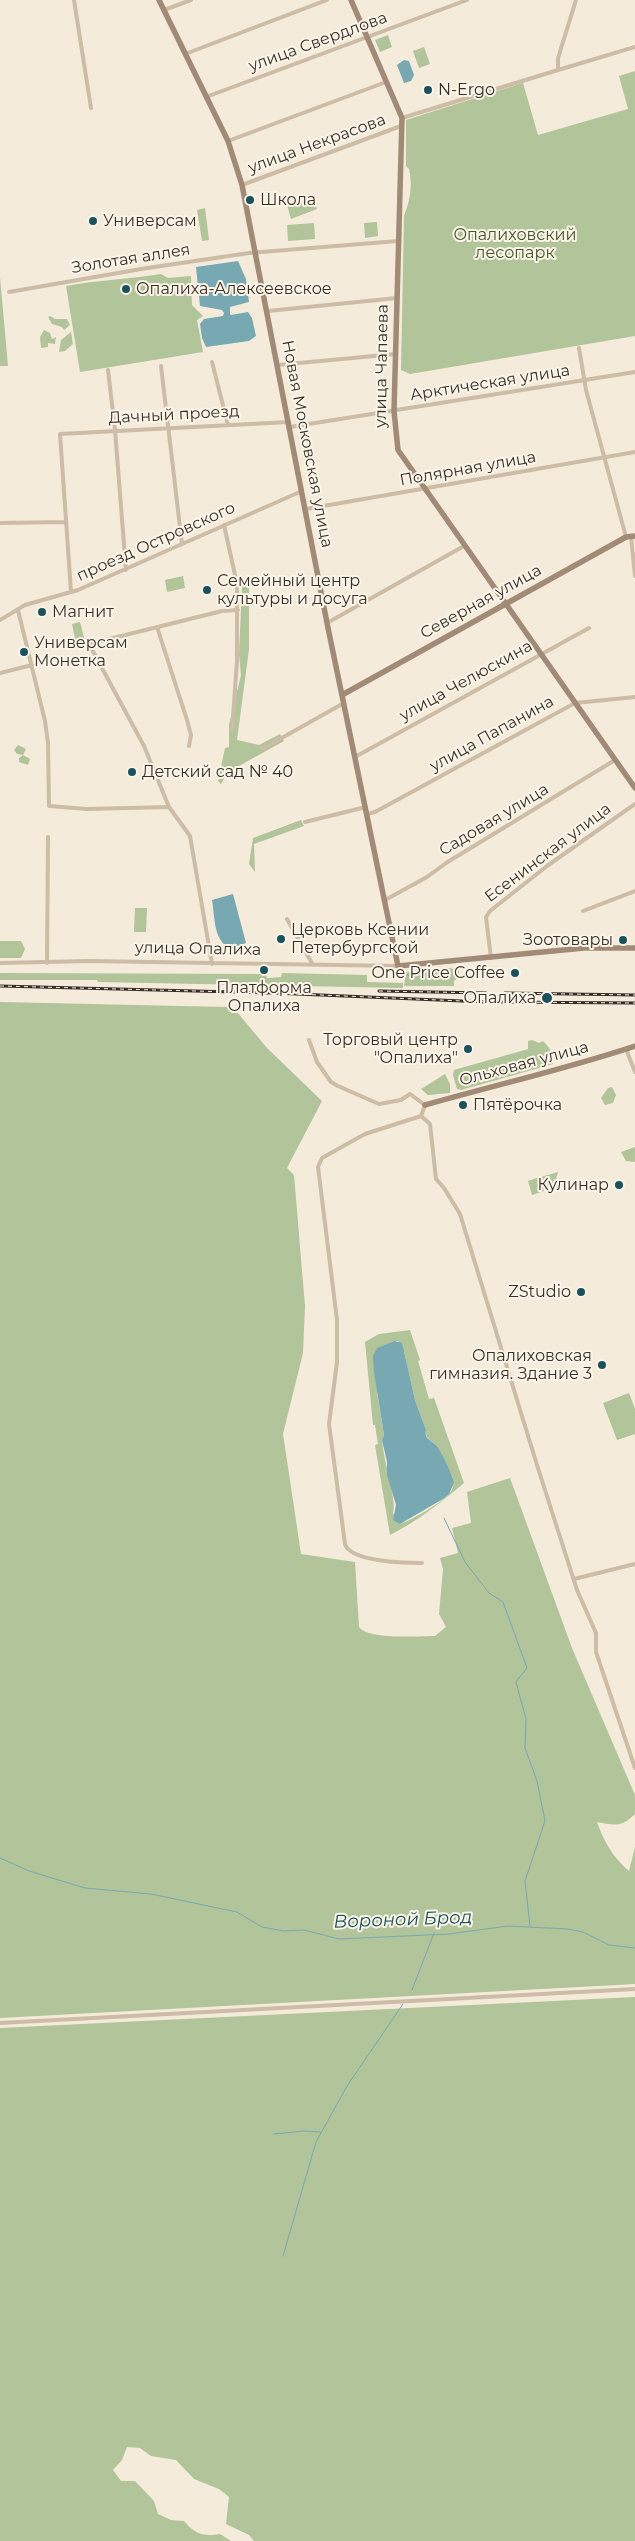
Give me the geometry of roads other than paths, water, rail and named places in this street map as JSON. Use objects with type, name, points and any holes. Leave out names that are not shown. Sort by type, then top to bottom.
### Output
[{"type":"street","points":[[74,0],[91,108]]},
{"type":"street","name":"Новая Московская улица","points":[[159,0],[228,141],[242,185],[257,254],[327,623],[398,966]]},
{"type":"street","points":[[164,10],[191,0]]},
{"type":"street","points":[[185,54],[327,0]]},
{"type":"street","points":[[351,0],[402,118],[635,47]]},
{"type":"street","name":"улица Свердлова","points":[[206,97],[467,0]]},
{"type":"street","points":[[558,70],[558,58],[576,0]]},
{"type":"street","points":[[228,141],[386,82]]},
{"type":"street","name":"улица Чапаева","points":[[402,118],[394,412],[398,450],[504,605],[635,788]]},
{"type":"street","name":"улица Некрасова","points":[[242,185],[401,126]]},
{"type":"street","name":"Золотая аллея","points":[[10,292],[141,268],[257,254],[398,241]]},
{"type":"street","points":[[268,311],[397,298]]},
{"type":"street","points":[[579,348],[604,457],[630,536],[635,576]]},
{"type":"street","points":[[278,366],[395,354]]},
{"type":"street","points":[[212,362],[228,424]]},
{"type":"street","points":[[161,366],[182,544]]},
{"type":"street","points":[[108,370],[115,430],[126,570]]},
{"type":"street","name":"Арктическая улица","points":[[289,424],[394,412],[635,372]]},
{"type":"street","name":"Дачный проезд","points":[[66,522],[60,434],[228,424],[289,424]]},
{"type":"street","name":"Полярная улица","points":[[306,509],[635,452]]},
{"type":"street","name":"проезд Островского","points":[[0,620],[32,602],[71,592],[126,570],[302,491]]},
{"type":"street","points":[[0,523],[66,522],[71,592]]},
{"type":"street","points":[[224,525],[237,584],[238,661],[232,731]]},
{"type":"street","name":"Северная улица","points":[[342,695],[630,536]]},
{"type":"street","points":[[327,623],[464,546]]},
{"type":"street","points":[[18,610],[32,665],[48,743],[49,806],[87,809],[169,807]]},
{"type":"street","points":[[212,964],[190,836],[169,807],[144,746],[90,644],[222,611],[238,610]]},
{"type":"street","points":[[157,627],[187,720],[191,735],[189,746]]},
{"type":"street","name":"улица Челюскина","points":[[355,757],[589,628]]},
{"type":"street","points":[[0,673],[32,665]]},
{"type":"street","name":"улица Папанина","points":[[305,822],[366,810],[375,812],[575,703],[635,697]]},
{"type":"street","points":[[262,749],[344,703]]},
{"type":"street","name":"Садовая улица","points":[[385,900],[426,877],[615,760]]},
{"type":"street","name":"Есенинская улица","points":[[490,958],[486,917],[490,911],[547,866],[635,804]]},
{"type":"street","points":[[47,963],[48,837]]},
{"type":"street","points":[[583,911],[635,892]]},
{"type":"street","points":[[287,919],[313,965]]},
{"type":"street","name":"улица Опалиха","points":[[0,963],[89,961],[398,966],[584,948],[635,948]]},
{"type":"street","points":[[309,1040],[317,1062],[332,1082],[379,1104],[401,1100],[410,1094],[423,1107],[421,1116]]},
{"type":"street","name":"Ольховая улица","points":[[423,1107],[529,1075],[597,1059],[635,1046]]},
{"type":"street","points":[[626,1049],[635,1072]]},
{"type":"street","points":[[421,1116],[364,1134],[322,1158],[318,1167],[337,1329],[337,1362],[329,1424],[345,1544],[351,1552],[378,1560],[422,1563]]},
{"type":"street","points":[[421,1116],[430,1124],[436,1179],[444,1188],[460,1214],[574,1578],[596,1633],[596,1652],[635,1768]]},
{"type":"street","points":[[574,1578],[635,1564]]},
{"type":"street","points":[[0,2023],[635,1989]]},
{"type":"water","points":[[404,60],[409,61],[414,75],[411,81],[404,83],[397,65]]},
{"type":"water","points":[[238,261],[246,279],[249,302],[230,307],[230,314],[248,312],[252,318],[256,336],[249,341],[206,347],[202,338],[200,324],[204,319],[223,316],[224,313],[222,310],[200,306],[196,267]]},
{"type":"water","points":[[233,894],[246,943],[231,949],[225,945],[218,934],[212,900]]},
{"type":"water","points":[[395,1341],[402,1343],[415,1400],[426,1430],[426,1436],[439,1449],[454,1483],[449,1494],[443,1499],[400,1524],[393,1520],[396,1505],[387,1475],[387,1462],[382,1440],[384,1435],[373,1356],[377,1348]]},
{"type":"waterway","points":[[405,975],[438,975]]},
{"type":"waterway","points":[[444,1518],[465,1562],[489,1593],[503,1602],[527,1668],[516,1682],[526,1719],[525,1748],[537,1781],[545,1821],[525,1881],[530,1926]]},
{"type":"waterway","name":"Вороной Брод","points":[[0,1858],[29,1871],[85,1888],[151,1894],[237,1912],[262,1927],[284,1931],[304,1930],[339,1939],[449,1934],[508,1926],[568,1929],[583,1932],[609,1945],[635,1948]]},
{"type":"waterway","points":[[412,1990],[434,1933]]},
{"type":"waterway","points":[[283,2256],[316,2142],[347,2086],[403,2004]]},
{"type":"waterway","points":[[274,2134],[303,2131],[321,2132]]},
{"type":"railway","points":[[0,986],[273,993],[486,1002]]},
{"type":"railway","points":[[379,991],[486,993]]},
{"type":"railway","points":[[505,993],[635,995]]},
{"type":"railway","points":[[497,1002],[635,1003]]},
{"type":"place","name":"N-Ergo","points":[[428,90]]},
{"type":"place","name":"Школа","points":[[250,200]]},
{"type":"place","name":"Универсам","points":[[93,221]]},
{"type":"place","name":"Опалиха-Алексеевское","points":[[126,289]]},
{"type":"place","name":"Семейный центр культуры и досуга","points":[[207,590]]},
{"type":"place","name":"Магнит","points":[[42,612]]},
{"type":"place","name":"Универсам Монетка","points":[[24,652]]},
{"type":"place","name":"Детский сад № 40","points":[[132,772]]},
{"type":"place","name":"Церковь Ксении Петербургской","points":[[281,939]]},
{"type":"place","name":"Зоотовары","points":[[623,940]]},
{"type":"place","name":"Платформа Опалиха","points":[[264,970]]},
{"type":"place","name":"One Price Coffee","points":[[515,973]]},
{"type":"place","name":"Опалиха","points":[[547,998]]},
{"type":"place","name":"Торговый центр \"Опалиха\"","points":[[468,1049]]},
{"type":"place","name":"Пятёрочка","points":[[463,1105]]},
{"type":"place","name":"Кулинар","points":[[619,1185]]},
{"type":"place","name":"ZStudio","points":[[581,1292]]},
{"type":"place","name":"Опалиховская гимназия. Здание 3","points":[[602,1365]]},
{"type":"park label","name":"Опалиховский лесопарк","points":[[515,244]]}]
